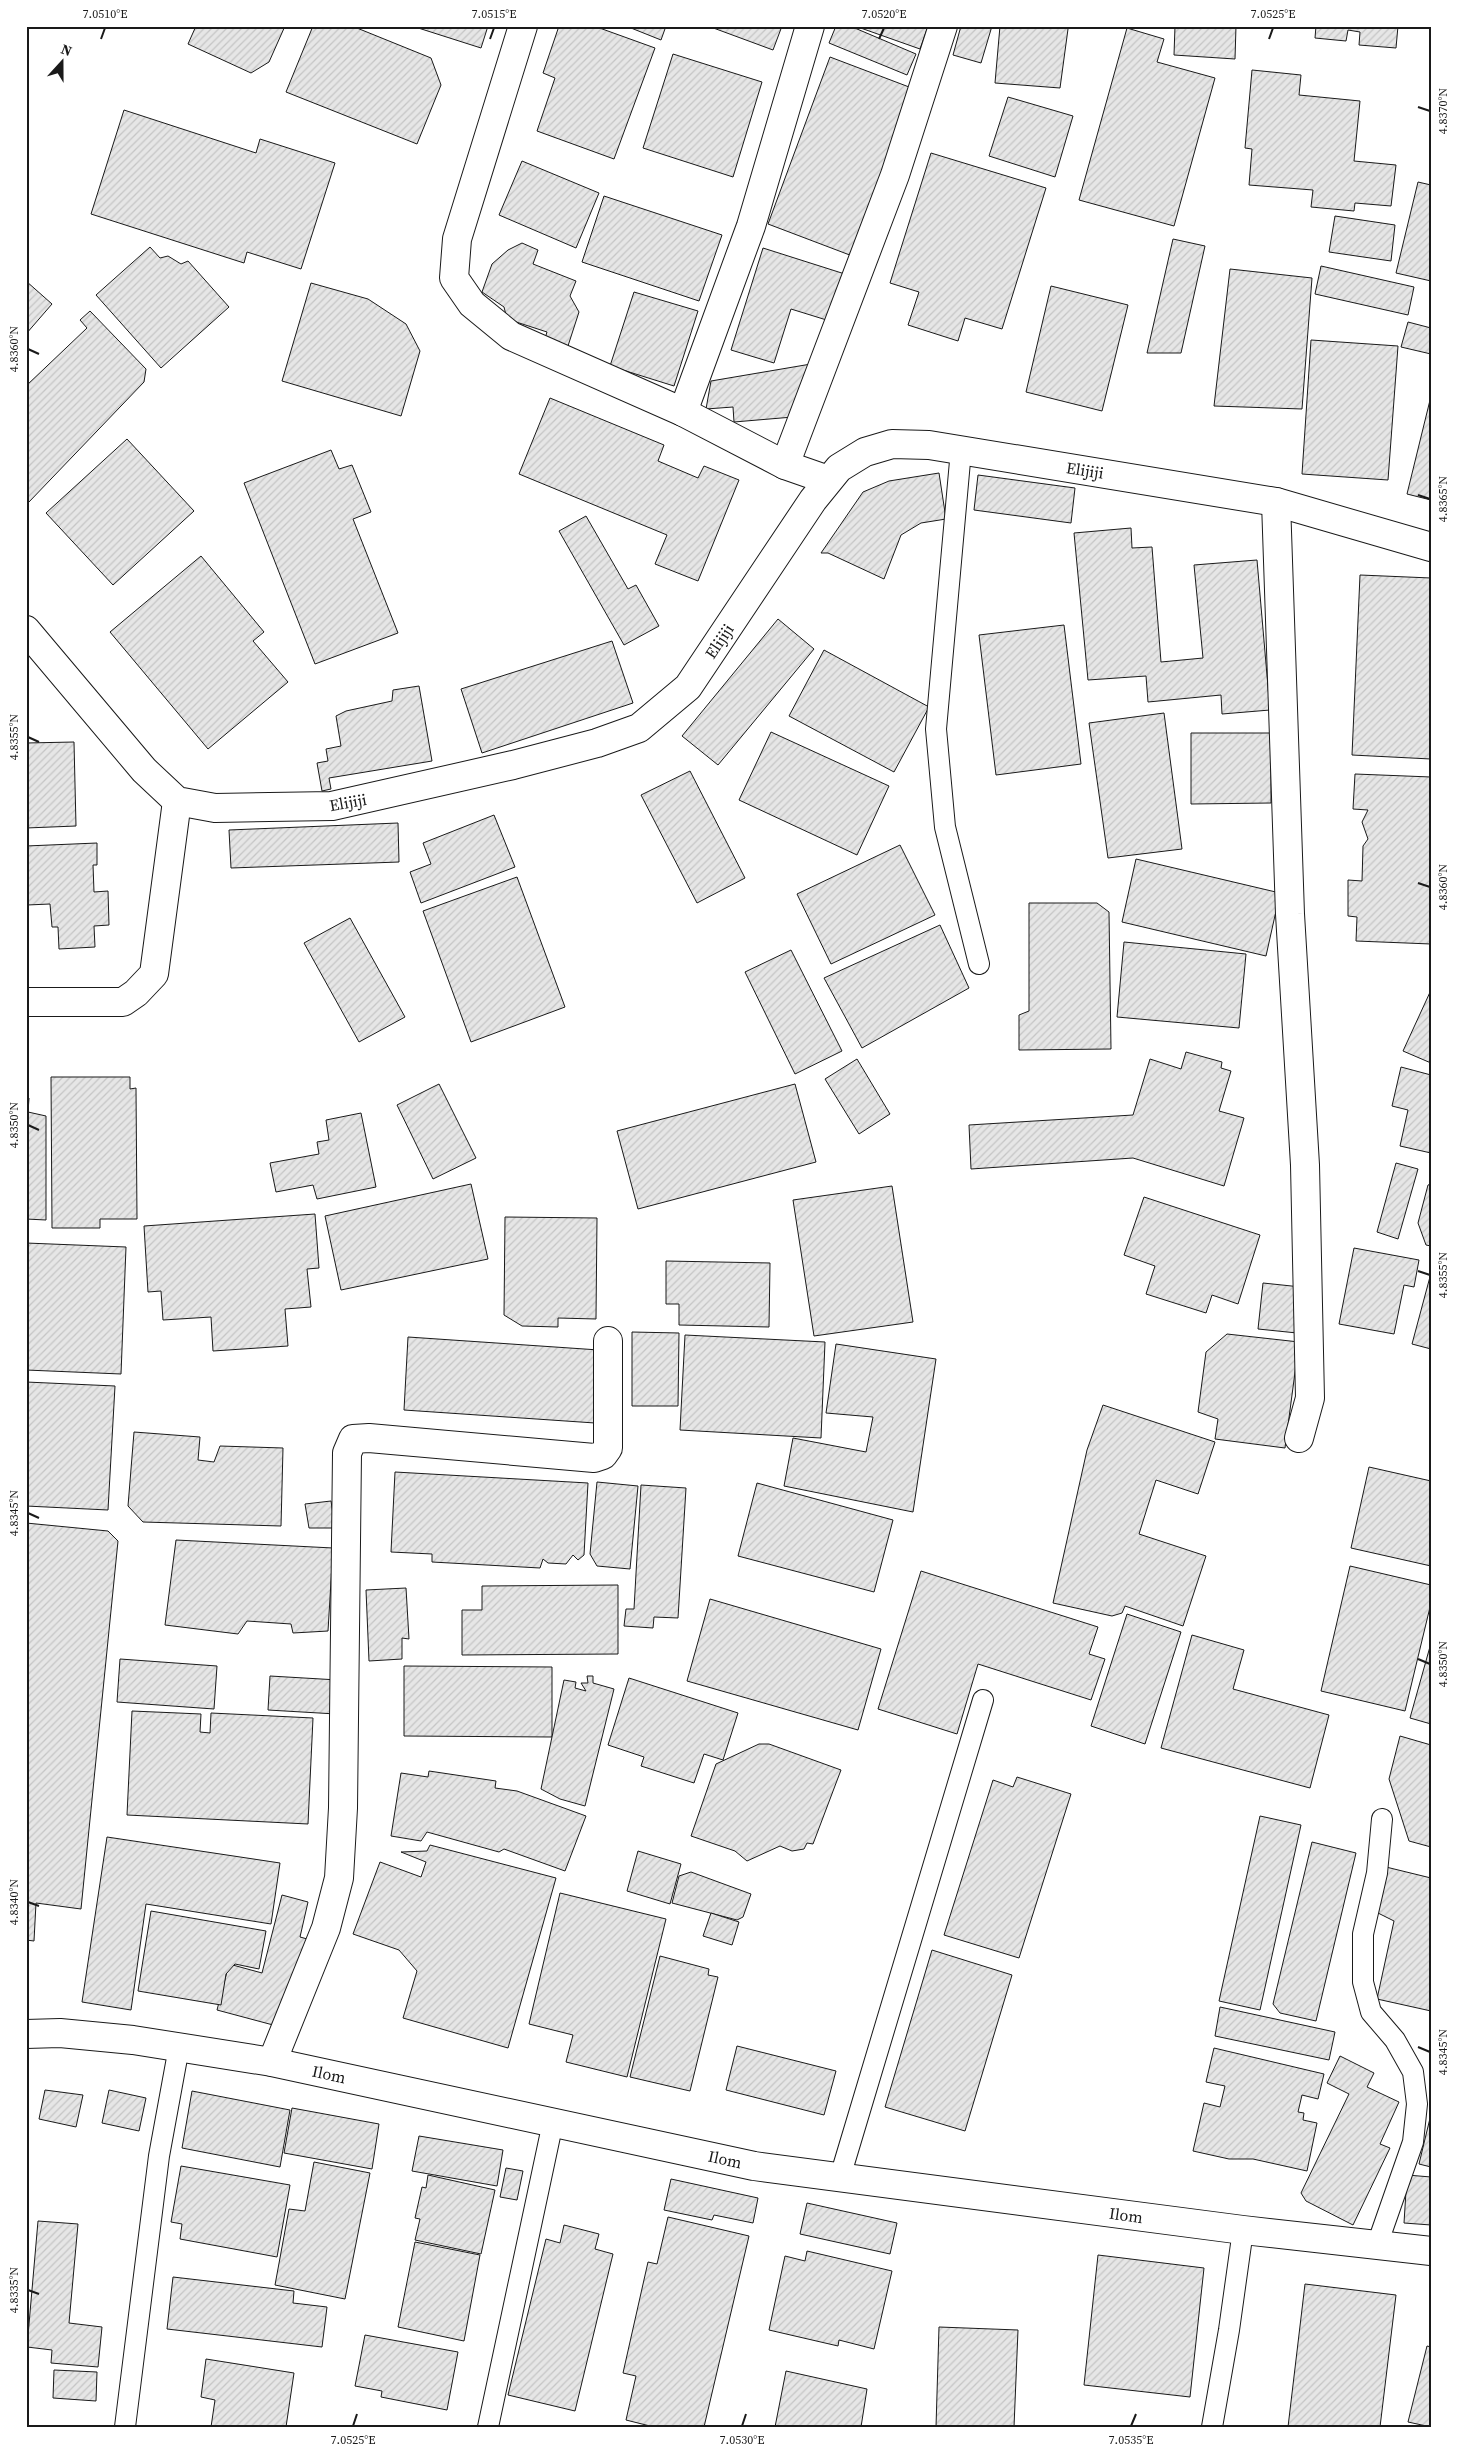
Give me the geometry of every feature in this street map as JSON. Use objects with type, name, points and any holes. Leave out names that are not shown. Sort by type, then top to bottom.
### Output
[{"type":"street","points":[[523,26],[457,239],[454,278],[472,304],[512,336],[683,412],[785,465],[828,480]]},
{"type":"street","points":[[683,412],[751,226],[810,26]]},
{"type":"street","points":[[785,465],[895,175],[943,26]]},
{"type":"street","name":"Elijiji","points":[[177,801],[214,808],[332,806],[522,763],[597,743],[639,728],[688,687],[838,468],[865,452],[892,444],[929,445],[1276,502],[1431,547]]},
{"type":"street","points":[[1276,502],[1290,914],[1306,1175],[1310,1398],[1298,1438]]},
{"type":"street","points":[[26,630],[144,770],[177,801],[154,974],[136,993],[123,1002],[105,1004],[26,1002]]},
{"type":"street","points":[[272,2062],[326,1928],[339,1878],[343,1808],[347,1453],[353,1439],[370,1438],[594,1458],[603,1455],[608,1448],[608,1341]]},
{"type":"street","name":"Ilom","points":[[26,2034],[60,2033],[179,2047],[272,2062],[754,2166],[1243,2230],[1431,2251]]},
{"type":"lane","points":[[961,450],[936,729],[945,827],[979,964]]},
{"type":"lane","points":[[840,2177],[983,1700]]},
{"type":"lane","points":[[1377,2245],[1413,2142],[1416,2104],[1413,2072],[1395,2040],[1371,2012],[1363,1982],[1363,1934],[1378,1873],[1382,1819]]},
{"type":"lane","points":[[125,2427],[159,2156],[179,2047]]},
{"type":"lane","points":[[488,2427],[552,2122]]},
{"type":"lane","points":[[1212,2427],[1228,2339],[1243,2230]]},
{"type":"building","points":[[196,26],[285,26],[269,62],[251,73],[188,44]]},
{"type":"building","points":[[313,26],[352,26],[431,58],[441,85],[417,144],[286,92]]},
{"type":"building","points":[[412,26],[488,26],[481,48]]},
{"type":"building","points":[[559,26],[594,26],[655,48],[614,159],[537,131],[555,78],[543,73]]},
{"type":"building","points":[[626,26],[666,26],[661,40]]},
{"type":"building","points":[[708,26],[782,26],[773,50]]},
{"type":"building","points":[[836,26],[850,26],[916,54],[907,75],[829,43]]},
{"type":"building","points":[[855,26],[928,26],[920,49]]},
{"type":"building","points":[[961,26],[992,26],[981,63],[953,55]]},
{"type":"building","points":[[1000,26],[1066,26],[1068,29],[1060,88],[995,83]]},
{"type":"building","points":[[1175,26],[1236,26],[1235,59],[1174,55]]},
{"type":"building","points":[[1316,26],[1398,26],[1396,48],[1359,45],[1360,32],[1348,30],[1346,41],[1315,38]]},
{"type":"building","points":[[1127,28],[1164,39],[1157,62],[1215,78],[1174,226],[1079,200]]},
{"type":"building","points":[[673,54],[762,82],[733,177],[643,148]]},
{"type":"building","points":[[830,57],[917,90],[855,257],[768,224]]},
{"type":"building","points":[[1252,70],[1301,75],[1299,95],[1360,101],[1354,161],[1396,165],[1391,206],[1355,203],[1354,211],[1311,207],[1313,190],[1249,185],[1252,149],[1245,148]]},
{"type":"building","points":[[1008,97],[1073,116],[1055,177],[989,156]]},
{"type":"building","points":[[124,110],[256,153],[260,139],[335,163],[301,269],[247,252],[244,263],[91,214]]},
{"type":"building","points":[[931,153],[1046,188],[1002,329],[965,318],[958,341],[908,325],[919,292],[890,283]]},
{"type":"building","points":[[522,161],[599,193],[576,248],[499,215]]},
{"type":"building","points":[[1418,182],[1431,185],[1431,281],[1396,273]]},
{"type":"building","points":[[604,196],[722,235],[699,301],[582,262]]},
{"type":"building","points":[[1335,216],[1395,225],[1391,261],[1329,252]]},
{"type":"building","points":[[1173,239],[1205,246],[1181,353],[1147,353]]},
{"type":"building","points":[[522,243],[538,250],[533,264],[576,281],[570,296],[579,312],[566,352],[543,345],[547,332],[507,319],[504,307],[482,292],[492,264],[508,250]]},
{"type":"building","points":[[150,247],[160,258],[168,256],[181,264],[188,261],[229,307],[161,368],[96,295]]},
{"type":"building","points":[[763,248],[848,275],[833,322],[791,309],[774,363],[731,350]]},
{"type":"building","points":[[1321,266],[1414,287],[1408,315],[1315,294]]},
{"type":"building","points":[[1230,269],[1312,278],[1302,409],[1214,406]]},
{"type":"building","points":[[26,281],[52,304],[26,334]]},
{"type":"building","points":[[311,283],[368,299],[406,324],[420,351],[401,416],[282,381]]},
{"type":"building","points":[[1051,286],[1128,305],[1102,411],[1026,392]]},
{"type":"building","points":[[634,292],[698,311],[674,386],[610,366]]},
{"type":"building","points":[[90,311],[146,369],[144,382],[28,503],[26,501],[26,386],[87,328],[80,320]]},
{"type":"building","points":[[1408,322],[1431,328],[1431,354],[1401,347]]},
{"type":"building","points":[[1311,340],[1398,346],[1388,480],[1302,474]]},
{"type":"building","points":[[811,364],[793,417],[734,422],[733,407],[706,409],[711,381]]},
{"type":"building","points":[[1431,396],[1431,500],[1407,494]]},
{"type":"building","points":[[550,398],[664,445],[658,461],[698,478],[704,466],[739,480],[698,581],[655,564],[667,535],[519,474]]},
{"type":"building","points":[[127,439],[194,511],[113,585],[46,513]]},
{"type":"building","points":[[331,450],[339,469],[352,465],[371,512],[353,519],[398,633],[315,664],[244,483]]},
{"type":"building","points":[[939,473],[946,519],[921,523],[901,535],[884,579],[828,553],[821,553],[863,492],[889,481]]},
{"type":"building","points":[[978,475],[1075,488],[1071,523],[974,510]]},
{"type":"building","points":[[586,516],[628,589],[636,585],[659,626],[624,645],[559,531]]},
{"type":"building","points":[[1131,528],[1132,548],[1152,547],[1161,662],[1203,658],[1194,565],[1257,560],[1270,710],[1222,714],[1221,695],[1148,702],[1146,676],[1088,680],[1074,533]]},
{"type":"building","points":[[201,556],[264,632],[253,641],[288,682],[208,749],[110,632]]},
{"type":"building","points":[[1360,575],[1431,578],[1431,759],[1352,755]]},
{"type":"building","points":[[778,619],[814,649],[718,765],[682,736]]},
{"type":"building","points":[[1064,625],[1081,764],[996,775],[979,635]]},
{"type":"building","points":[[612,641],[633,703],[482,753],[461,689]]},
{"type":"building","points":[[824,650],[929,707],[894,772],[789,716]]},
{"type":"building","points":[[419,686],[432,761],[329,778],[331,789],[322,791],[317,763],[328,761],[326,749],[341,746],[336,716],[346,711],[392,701],[393,690]]},
{"type":"building","points":[[1164,713],[1182,849],[1108,858],[1089,723]]},
{"type":"building","points":[[771,732],[889,786],[857,855],[739,800]]},
{"type":"building","points":[[1191,733],[1271,733],[1271,803],[1191,804]]},
{"type":"building","points":[[74,742],[76,826],[26,828],[26,743]]},
{"type":"building","points":[[690,771],[745,878],[697,903],[641,795]]},
{"type":"building","points":[[1355,774],[1431,777],[1431,944],[1356,941],[1357,917],[1348,916],[1348,880],[1362,881],[1363,846],[1368,839],[1362,822],[1368,810],[1353,809]]},
{"type":"building","points":[[494,815],[515,867],[421,903],[410,872],[431,864],[423,843]]},
{"type":"building","points":[[398,823],[399,862],[231,868],[229,830]]},
{"type":"building","points":[[97,843],[97,865],[93,865],[94,892],[108,891],[109,925],[94,926],[95,947],[59,949],[58,927],[52,927],[50,904],[27,905],[26,846]]},
{"type":"building","points":[[900,845],[935,915],[831,964],[797,894]]},
{"type":"building","points":[[1136,859],[1280,893],[1266,956],[1122,922]]},
{"type":"building","points":[[517,877],[565,1007],[471,1042],[423,911]]},
{"type":"building","points":[[1029,903],[1097,903],[1109,912],[1111,1049],[1019,1050],[1019,1015],[1029,1011]]},
{"type":"building","points":[[350,918],[405,1017],[359,1042],[304,943]]},
{"type":"building","points":[[940,925],[969,988],[862,1048],[824,978]]},
{"type":"building","points":[[1124,942],[1246,954],[1239,1028],[1117,1017]]},
{"type":"building","points":[[791,950],[842,1051],[795,1074],[745,972]]},
{"type":"building","points":[[1431,990],[1431,1063],[1403,1051]]},
{"type":"building","points":[[1186,1052],[1222,1062],[1221,1068],[1231,1071],[1219,1111],[1244,1118],[1224,1186],[1133,1158],[971,1169],[969,1125],[1133,1115],[1150,1059],[1181,1069]]},
{"type":"building","points":[[857,1059],[890,1114],[859,1134],[825,1079]]},
{"type":"building","points":[[1401,1067],[1431,1075],[1431,1153],[1400,1146],[1408,1110],[1392,1106]]},
{"type":"building","points":[[51,1077],[130,1077],[130,1089],[136,1088],[137,1219],[100,1219],[100,1228],[52,1228]]},
{"type":"building","points":[[439,1084],[476,1158],[433,1179],[397,1105]]},
{"type":"building","points":[[795,1084],[816,1162],[638,1209],[617,1131]]},
{"type":"building","points":[[29,1098],[28,1112],[46,1116],[46,1220],[26,1219],[26,1099]]},
{"type":"building","points":[[361,1113],[376,1187],[317,1199],[313,1185],[276,1192],[270,1163],[319,1154],[317,1142],[329,1140],[326,1120]]},
{"type":"building","points":[[1396,1163],[1418,1169],[1398,1239],[1377,1232]]},
{"type":"building","points":[[471,1184],[488,1259],[341,1290],[325,1216]]},
{"type":"building","points":[[1431,1184],[1431,1246],[1426,1245],[1418,1223],[1428,1185]]},
{"type":"building","points":[[892,1186],[913,1322],[814,1336],[793,1200]]},
{"type":"building","points":[[1144,1197],[1260,1235],[1238,1304],[1212,1295],[1206,1313],[1146,1294],[1155,1266],[1124,1255]]},
{"type":"building","points":[[315,1214],[319,1268],[307,1269],[311,1307],[285,1309],[288,1346],[213,1351],[211,1317],[163,1320],[161,1291],[148,1292],[144,1226]]},
{"type":"building","points":[[505,1217],[597,1218],[596,1319],[558,1318],[558,1327],[522,1326],[504,1315]]},
{"type":"building","points":[[26,1243],[126,1247],[121,1374],[26,1370]]},
{"type":"building","points":[[1354,1248],[1419,1260],[1414,1287],[1404,1285],[1394,1334],[1339,1324]]},
{"type":"building","points":[[666,1261],[770,1263],[769,1327],[679,1325],[679,1304],[666,1304]]},
{"type":"building","points":[[1431,1273],[1431,1349],[1412,1344]]},
{"type":"building","points":[[1263,1283],[1301,1287],[1297,1333],[1258,1329]]},
{"type":"building","points":[[632,1332],[679,1333],[678,1406],[632,1406]]},
{"type":"building","points":[[1227,1334],[1299,1342],[1285,1448],[1215,1439],[1218,1419],[1198,1412],[1206,1352]]},
{"type":"building","points":[[685,1335],[825,1342],[821,1438],[680,1430]]},
{"type":"building","points":[[408,1337],[599,1350],[595,1423],[404,1410]]},
{"type":"building","points":[[836,1344],[936,1359],[913,1512],[784,1486],[793,1438],[866,1452],[873,1417],[826,1413]]},
{"type":"building","points":[[26,1382],[115,1386],[108,1510],[26,1506]]},
{"type":"building","points":[[1103,1405],[1215,1442],[1198,1494],[1156,1480],[1139,1534],[1206,1556],[1183,1626],[1125,1606],[1122,1613],[1112,1616],[1053,1603],[1087,1450]]},
{"type":"building","points":[[134,1432],[200,1437],[198,1460],[214,1462],[220,1446],[283,1448],[281,1526],[143,1522],[128,1506]]},
{"type":"building","points":[[1369,1467],[1431,1481],[1431,1566],[1351,1548]]},
{"type":"building","points":[[395,1472],[588,1483],[584,1555],[578,1560],[573,1555],[566,1564],[548,1563],[543,1559],[540,1568],[432,1562],[432,1554],[391,1552]]},
{"type":"building","points":[[597,1482],[638,1486],[630,1569],[597,1566],[590,1554]]},
{"type":"building","points":[[757,1483],[893,1520],[874,1592],[738,1556]]},
{"type":"building","points":[[641,1485],[686,1488],[678,1618],[654,1617],[653,1628],[624,1626],[626,1609],[634,1609]]},
{"type":"building","points":[[331,1501],[335,1528],[309,1528],[305,1504]]},
{"type":"building","points":[[26,1523],[108,1531],[118,1541],[81,1909],[36,1903],[34,1941],[26,1940]]},
{"type":"building","points":[[176,1540],[333,1548],[328,1631],[293,1633],[291,1624],[247,1621],[238,1634],[165,1625]]},
{"type":"building","points":[[1350,1566],[1431,1585],[1431,1603],[1405,1711],[1321,1691]]},
{"type":"building","points":[[921,1571],[1098,1627],[1089,1654],[1105,1659],[1091,1700],[978,1664],[957,1734],[878,1709]]},
{"type":"building","points":[[618,1585],[618,1654],[462,1655],[462,1610],[482,1610],[482,1586]]},
{"type":"building","points":[[406,1588],[409,1639],[402,1638],[402,1659],[369,1661],[366,1590]]},
{"type":"building","points":[[710,1599],[881,1649],[858,1730],[687,1681]]},
{"type":"building","points":[[1127,1614],[1181,1632],[1145,1744],[1091,1726]]},
{"type":"building","points":[[1192,1635],[1244,1650],[1233,1689],[1329,1715],[1310,1788],[1161,1748]]},
{"type":"building","points":[[1431,1643],[1431,1724],[1410,1718]]},
{"type":"building","points":[[120,1659],[217,1666],[214,1709],[117,1702]]},
{"type":"building","points":[[404,1666],[552,1667],[552,1737],[404,1736]]},
{"type":"building","points":[[270,1676],[338,1680],[336,1714],[268,1710]]},
{"type":"building","points":[[587,1676],[593,1676],[593,1683],[614,1689],[585,1806],[560,1799],[541,1789],[564,1680],[576,1682],[575,1688],[586,1691],[581,1683],[588,1683]]},
{"type":"building","points":[[629,1678],[738,1713],[723,1760],[704,1754],[694,1783],[641,1766],[644,1757],[608,1745]]},
{"type":"building","points":[[132,1711],[201,1714],[200,1732],[210,1733],[211,1713],[313,1718],[308,1824],[127,1815]]},
{"type":"building","points":[[1400,1736],[1431,1745],[1431,1847],[1409,1841],[1389,1779]]},
{"type":"building","points":[[759,1744],[769,1744],[841,1770],[813,1844],[807,1843],[804,1849],[792,1851],[780,1846],[747,1861],[735,1851],[691,1836],[716,1764]]},
{"type":"building","points":[[429,1771],[496,1781],[495,1788],[517,1791],[586,1816],[565,1871],[504,1849],[499,1852],[427,1832],[421,1841],[391,1836],[401,1773],[428,1777]]},
{"type":"building","points":[[1017,1777],[1071,1794],[1019,1958],[944,1935],[993,1780],[1013,1787]]},
{"type":"building","points":[[1260,1816],[1301,1825],[1260,2010],[1219,2001]]},
{"type":"building","points":[[107,1837],[280,1863],[271,1924],[146,1904],[131,2010],[82,2002]]},
{"type":"building","points":[[1312,1842],[1356,1853],[1316,2021],[1280,2013],[1273,2004]]},
{"type":"building","points":[[430,1845],[556,1878],[508,2048],[403,2018],[417,1971],[399,1950],[353,1934],[380,1862],[421,1877],[426,1862],[401,1852],[427,1851]]},
{"type":"building","points":[[638,1851],[681,1864],[670,1904],[627,1891]]},
{"type":"building","points":[[1386,1867],[1431,1878],[1431,2011],[1377,1999],[1394,1921],[1376,1912]]},
{"type":"building","points":[[691,1872],[751,1894],[743,1917],[737,1920],[672,1903],[679,1876]]},
{"type":"building","points":[[560,1893],[666,1919],[627,2077],[566,2062],[573,2035],[529,2024]]},
{"type":"building","points":[[282,1895],[308,1902],[300,1937],[311,1940],[288,2029],[217,2010],[229,1964],[262,1973]]},
{"type":"building","points":[[151,1911],[266,1931],[259,1969],[235,1964],[226,1974],[221,2005],[138,1991]]},
{"type":"building","points":[[711,1913],[739,1922],[732,1945],[703,1936]]},
{"type":"building","points":[[932,1950],[1012,1975],[965,2131],[885,2107]]},
{"type":"building","points":[[660,1956],[709,1969],[708,1975],[718,1977],[690,2091],[630,2077]]},
{"type":"building","points":[[1220,2007],[1335,2032],[1329,2060],[1215,2036]]},
{"type":"building","points":[[737,2046],[836,2071],[824,2115],[726,2090]]},
{"type":"building","points":[[1214,2048],[1324,2074],[1318,2099],[1302,2095],[1298,2112],[1304,2113],[1303,2120],[1317,2123],[1307,2171],[1253,2159],[1229,2159],[1193,2151],[1204,2103],[1220,2107],[1225,2086],[1206,2082]]},
{"type":"building","points":[[1340,2056],[1374,2073],[1367,2087],[1399,2102],[1380,2144],[1390,2148],[1353,2225],[1306,2201],[1301,2193],[1349,2094],[1327,2083]]},
{"type":"building","points":[[45,2090],[83,2095],[76,2127],[39,2119]]},
{"type":"building","points":[[109,2090],[146,2098],[139,2131],[102,2123]]},
{"type":"building","points":[[192,2091],[290,2110],[280,2167],[182,2148]]},
{"type":"building","points":[[292,2108],[379,2124],[372,2169],[284,2153]]},
{"type":"building","points":[[1431,2114],[1431,2167],[1419,2164]]},
{"type":"building","points":[[419,2136],[503,2150],[497,2186],[412,2171]]},
{"type":"building","points":[[314,2162],[370,2173],[345,2299],[275,2285],[289,2209],[305,2211]]},
{"type":"building","points":[[181,2166],[290,2185],[277,2257],[180,2239],[182,2224],[171,2222]]},
{"type":"building","points":[[506,2168],[523,2171],[517,2200],[500,2197]]},
{"type":"building","points":[[428,2175],[495,2190],[481,2254],[415,2240],[420,2219],[415,2218],[422,2187],[426,2188]]},
{"type":"building","points":[[1407,2175],[1431,2177],[1431,2225],[1404,2223]]},
{"type":"building","points":[[671,2179],[758,2198],[753,2223],[714,2215],[712,2220],[664,2210]]},
{"type":"building","points":[[807,2203],[897,2223],[890,2254],[800,2234]]},
{"type":"building","points":[[668,2217],[749,2236],[704,2427],[654,2427],[626,2420],[636,2376],[623,2373],[648,2262],[657,2264]]},
{"type":"building","points":[[38,2221],[78,2224],[69,2323],[102,2327],[98,2367],[51,2363],[52,2350],[27,2347]]},
{"type":"building","points":[[564,2225],[599,2234],[595,2249],[613,2254],[575,2411],[508,2395],[546,2239],[560,2243]]},
{"type":"building","points":[[415,2242],[480,2255],[464,2341],[398,2327]]},
{"type":"building","points":[[807,2251],[892,2271],[874,2349],[839,2340],[838,2346],[769,2330],[785,2256],[805,2261]]},
{"type":"building","points":[[1098,2255],[1204,2268],[1190,2397],[1084,2385]]},
{"type":"building","points":[[173,2277],[294,2291],[293,2303],[327,2307],[322,2347],[167,2329]]},
{"type":"building","points":[[1305,2284],[1396,2295],[1380,2427],[1288,2427]]},
{"type":"building","points":[[939,2327],[1018,2330],[1014,2427],[936,2427]]},
{"type":"building","points":[[365,2335],[458,2352],[447,2410],[381,2397],[382,2391],[355,2386]]},
{"type":"building","points":[[1427,2346],[1431,2347],[1431,2427],[1408,2422]]},
{"type":"building","points":[[206,2359],[294,2373],[286,2427],[211,2427],[215,2400],[201,2397]]},
{"type":"building","points":[[54,2370],[97,2372],[96,2401],[53,2398]]},
{"type":"building","points":[[786,2371],[867,2389],[861,2427],[775,2427]]}]
